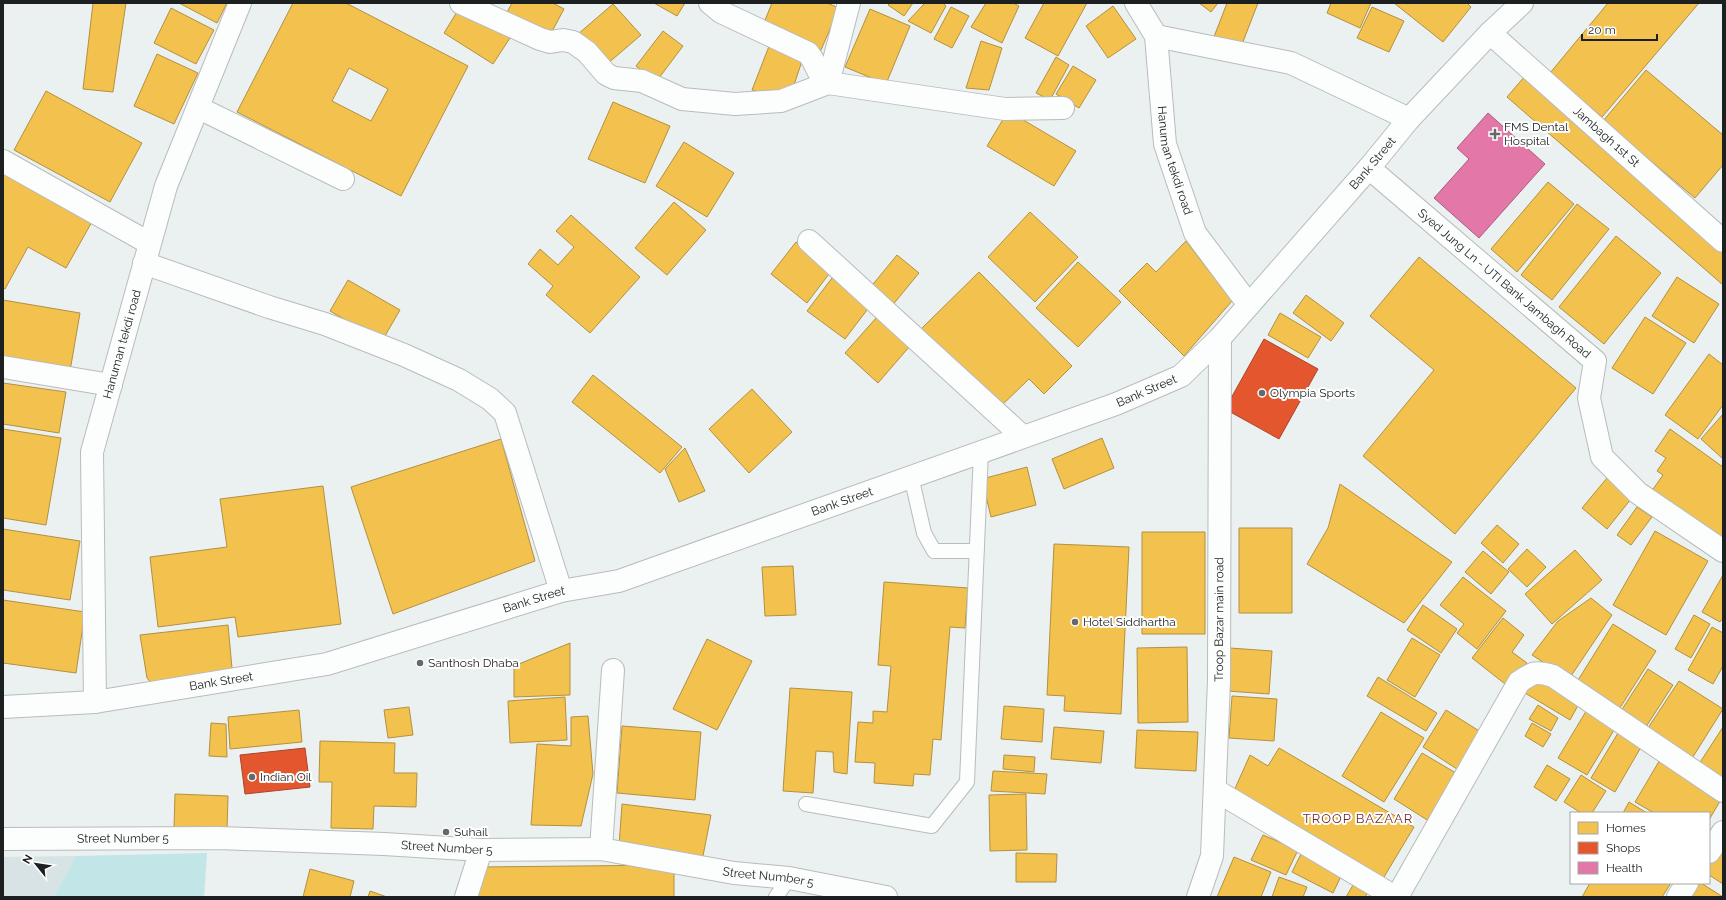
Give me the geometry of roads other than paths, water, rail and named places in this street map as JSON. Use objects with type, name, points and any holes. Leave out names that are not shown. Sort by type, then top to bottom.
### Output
[{"type":"street","name":"Hanuman tekdi road","points":[[95,702],[92,452],[146,253],[166,186],[199,108],[240,3]]},
{"type":"street","points":[[460,3],[540,39],[550,42],[563,40],[573,42],[587,52],[606,74],[614,78],[642,81],[682,98],[735,104],[781,101],[828,83],[1005,109],[1063,108]]},
{"type":"street","points":[[710,3],[721,12],[808,53],[815,63],[816,70],[828,83]]},
{"type":"street","points":[[828,83],[849,3]]},
{"type":"street","name":"Hanuman tekdi road","points":[[1136,3],[1156,36],[1165,144],[1195,233],[1249,305]]},
{"type":"street","name":"Bank Street","points":[[3,707],[95,702],[327,664],[561,591],[619,581],[1022,436],[1116,404],[1180,376],[1220,338],[1369,168],[1409,119],[1490,33],[1522,3]]},
{"type":"street","name":"Jambagh 1st St","points":[[1490,33],[1723,241]]},
{"type":"street","points":[[1156,36],[1291,63],[1409,119]]},
{"type":"street","points":[[199,108],[343,179]]},
{"type":"street","points":[[3,161],[146,253],[269,307],[325,324],[404,356],[459,380],[490,399],[505,413],[561,591]]},
{"type":"street","name":"Syed Jung Ln - UTI Bank Jambagh Road","points":[[1369,168],[1595,361],[1589,398],[1602,457],[1638,493],[1723,551]]},
{"type":"street","points":[[809,241],[1022,436]]},
{"type":"street","name":"Troop Bazar main road","points":[[1198,897],[1212,856],[1220,680],[1220,338]]},
{"type":"street","points":[[3,367],[111,385]]},
{"type":"street","points":[[601,849],[613,670]]},
{"type":"street","points":[[1215,790],[1396,897],[1519,682],[1530,674],[1539,672],[1553,676],[1723,791]]},
{"type":"street","points":[[1710,851],[1723,832]]},
{"type":"street","name":"Street Number 5","points":[[3,839],[218,838],[384,844],[481,850],[601,849],[734,873],[789,878],[886,897]]},
{"type":"street","points":[[466,897],[481,850]]},
{"type":"street","points":[[1678,897],[1686,884]]},
{"type":"lane","points":[[806,804],[932,826],[967,782],[981,451]]},
{"type":"lane","points":[[911,476],[924,533],[934,551],[977,551]]},
{"type":"lane","points":[[776,897],[789,878]]},
{"type":"place","name":"FMS Dental Hospital","points":[[1495,134]]},
{"type":"place","name":"Olympia Sports","points":[[1262,393]]},
{"type":"place","name":"Hotel Siddhartha","points":[[1075,622]]},
{"type":"place","name":"Santhosh Dhaba","points":[[420,663]]},
{"type":"place","name":"Indian Oil","points":[[252,777]]},
{"type":"place","name":"Suhail","points":[[446,832]]},
{"type":"district","name":"TROOP BAZAAR","points":[[1358,818]]}]
